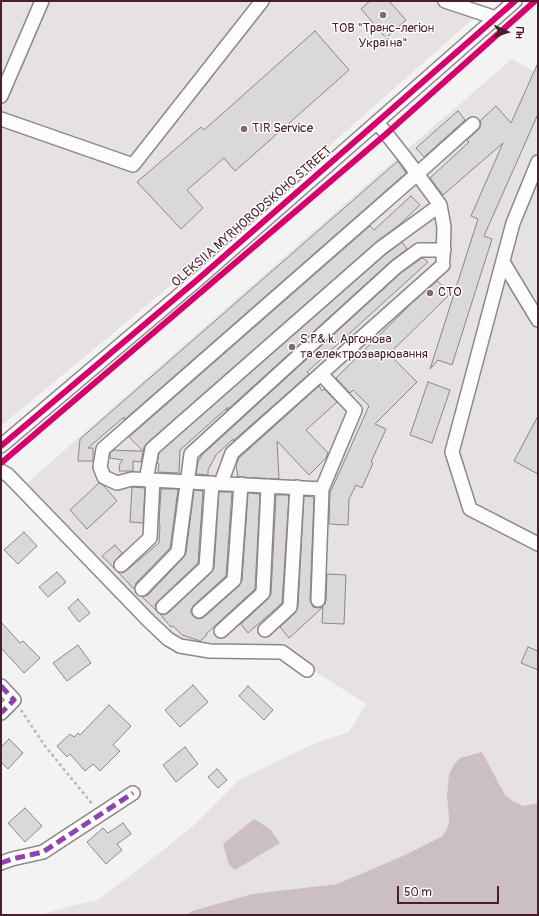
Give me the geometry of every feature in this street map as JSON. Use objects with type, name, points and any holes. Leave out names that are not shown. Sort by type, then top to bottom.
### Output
[{"type":"street","points":[[1,96],[42,1]]},
{"type":"street","points":[[1,119],[133,165],[262,1]]},
{"type":"street","points":[[445,1],[496,18]]},
{"type":"street","name":"OLEKSIIA MYRHORODSKOHO STREET","points":[[1,446],[197,280],[515,1]]},
{"type":"street","points":[[163,607],[206,567],[217,483],[232,453],[321,374],[443,270],[444,227],[440,205],[377,122]]},
{"type":"street","points":[[322,489],[132,479],[117,483],[104,478],[100,467],[103,449],[473,124]]},
{"type":"street","points":[[538,162],[513,224],[452,452],[470,509],[538,544]]},
{"type":"street","points":[[121,566],[150,538],[149,480],[152,449],[381,248],[440,205]]},
{"type":"street","points":[[142,589],[178,552],[191,454],[390,273],[419,250],[444,250]]},
{"type":"street","points":[[503,262],[538,320]]},
{"type":"street","points":[[318,600],[322,489],[355,410],[321,374]]},
{"type":"street","points":[[1,472],[8,475],[168,639],[180,646],[210,651],[282,652],[307,670]]},
{"type":"street","points":[[200,611],[234,580],[241,484]]},
{"type":"street","points":[[221,631],[263,593],[268,486]]},
{"type":"street","points":[[265,630],[290,607],[297,487]]},
{"type":"street","points":[[1,686],[14,700],[1,713]]},
{"type":"street","points":[[1,863],[43,852],[133,793]]},
{"type":"path","points":[[14,700],[45,746],[101,814]]},
{"type":"shaded area","points":[[1,1],[467,1],[485,8],[188,271],[1,426]]},
{"type":"shaded area","points":[[512,59],[538,74],[538,672],[481,649],[441,539],[460,478],[469,459],[350,526],[346,623],[328,647],[282,649],[200,645],[176,639],[27,483]]},
{"type":"shaded area","points":[[388,432],[469,459],[460,478],[441,539],[481,649],[538,672],[538,803],[524,806],[514,802],[505,795],[482,752],[447,796],[449,820],[444,836],[405,855],[337,884],[252,894],[192,911],[186,915],[40,915],[98,900],[192,827],[239,780],[311,745],[349,732],[366,704],[282,649],[328,647],[346,623],[350,526]]},
{"type":"shaded area","points":[[482,752],[505,795],[514,802],[524,806],[538,803],[538,915],[186,915],[192,911],[252,894],[337,884],[405,855],[443,836],[449,820],[447,796],[449,775],[454,764],[460,758]]},
{"type":"shaded area","points":[[254,819],[270,829],[280,843],[235,870],[229,865],[223,844]]},
{"type":"building","name":"ТОВ \"Транс-легіон Україна\"","points":[[370,1],[389,1],[406,20],[386,38],[361,9]]},
{"type":"building","name":"TIR Service","points":[[315,31],[349,70],[235,171],[224,158],[187,190],[203,208],[181,229],[137,182],[201,127],[204,130]]},
{"type":"building","points":[[538,63],[538,114],[484,236],[492,239],[452,365],[438,360],[430,369],[478,219],[471,216],[503,143],[443,195],[430,178],[469,142],[467,140],[480,127],[480,121],[496,106],[511,123]]},
{"type":"building","points":[[458,111],[465,120],[424,157],[416,148]]},
{"type":"building","points":[[398,161],[406,173],[124,420],[124,417],[88,448],[93,448],[93,461],[78,461],[80,439]]},
{"type":"building","points":[[411,196],[420,205],[399,225],[376,242],[147,443],[144,447],[141,462],[133,461],[133,471],[119,471],[120,463],[123,460],[110,458],[110,453],[114,450],[143,451],[129,437],[370,226],[374,230]]},
{"type":"building","points":[[402,242],[407,249],[391,261],[226,411],[228,407],[180,450],[179,473],[158,472],[159,464],[157,463],[159,453],[386,254]]},
{"type":"building","points":[[422,258],[428,262],[307,372],[309,374],[216,455],[208,470],[208,475],[196,474],[198,462],[202,455],[401,273]]},
{"type":"building","points":[[437,281],[451,293],[389,354],[417,382],[375,424],[386,429],[371,462],[373,463],[362,488],[356,485],[349,499],[348,525],[329,524],[330,493],[369,406],[353,390],[350,393],[336,378],[412,303]]},
{"type":"building","points":[[428,382],[450,390],[432,443],[410,435]]},
{"type":"building","points":[[319,386],[322,391],[324,389],[337,402],[306,430],[328,453],[326,458],[309,475],[277,441],[279,479],[238,477],[236,465],[239,458]]},
{"type":"building","points":[[538,416],[538,474],[514,461]]},
{"type":"building","points":[[99,483],[103,485],[117,501],[87,529],[70,510]]},
{"type":"building","points":[[132,487],[145,488],[143,523],[130,522]]},
{"type":"building","points":[[161,489],[178,489],[170,548],[136,583],[134,589],[118,572],[122,573],[126,571],[159,543]]},
{"type":"building","points":[[194,490],[203,491],[198,563],[158,601],[155,605],[156,610],[142,597],[148,595],[184,557],[186,553]]},
{"type":"building","points":[[219,492],[232,492],[226,576],[194,605],[191,609],[191,613],[196,618],[200,619],[204,617],[239,586],[242,581],[248,493],[260,494],[255,589],[200,641],[182,635],[173,626],[171,627],[160,614],[164,615],[168,613],[212,572],[214,568]]},
{"type":"building","points":[[276,495],[289,495],[282,603],[248,633],[241,624],[268,599],[271,594]]},
{"type":"building","points":[[304,496],[314,497],[310,600],[313,607],[322,607],[326,600],[327,574],[346,575],[344,624],[322,623],[323,607],[289,638],[280,627],[295,613],[298,607]]},
{"type":"building","points":[[24,532],[37,546],[18,564],[4,550]]},
{"type":"building","points":[[115,545],[122,553],[114,562],[114,568],[102,556]]},
{"type":"building","points":[[57,572],[66,582],[48,597],[39,587]]},
{"type":"building","points":[[78,599],[90,613],[79,622],[68,608]]},
{"type":"building","points":[[1,622],[20,643],[23,641],[40,658],[24,673],[1,648]]},
{"type":"building","points":[[78,645],[91,663],[67,681],[53,663]]},
{"type":"building","points":[[528,647],[538,651],[538,670],[521,663]]},
{"type":"building","points":[[193,685],[208,702],[180,727],[165,710]]},
{"type":"building","points":[[248,686],[273,710],[264,720],[239,696]]},
{"type":"building","points":[[109,705],[131,726],[113,745],[120,751],[100,771],[93,764],[85,771],[70,754],[67,757],[57,746],[70,734],[74,737],[78,733],[80,735]]},
{"type":"building","points":[[9,739],[23,753],[8,769],[1,762],[1,747]]},
{"type":"building","points":[[185,747],[198,764],[176,782],[163,765]]},
{"type":"building","points":[[217,769],[227,780],[218,788],[208,777]]},
{"type":"building","points":[[25,808],[42,826],[25,842],[8,823]]},
{"type":"building","points":[[123,823],[131,834],[117,844],[122,850],[106,864],[87,842],[103,828],[108,833]]},
{"type":"marked path","points":[[1,686],[14,700],[1,713]]},
{"type":"marked path","points":[[1,863],[43,852],[133,793]]},
{"type":"cycle path","points":[[1,446],[197,280],[515,1]]},
{"type":"cycle path","points":[[1,463],[386,134],[535,1]]},
{"type":"place","name":"ТОВ \"Транс-легіон Україна\"","points":[[383,15]]},
{"type":"place","name":"TIR Service","points":[[244,129]]},
{"type":"place","name":"СТО","points":[[430,293]]},
{"type":"place","name":"S.P.& k. Аргонова та електрозварювання","points":[[292,347]]}]
